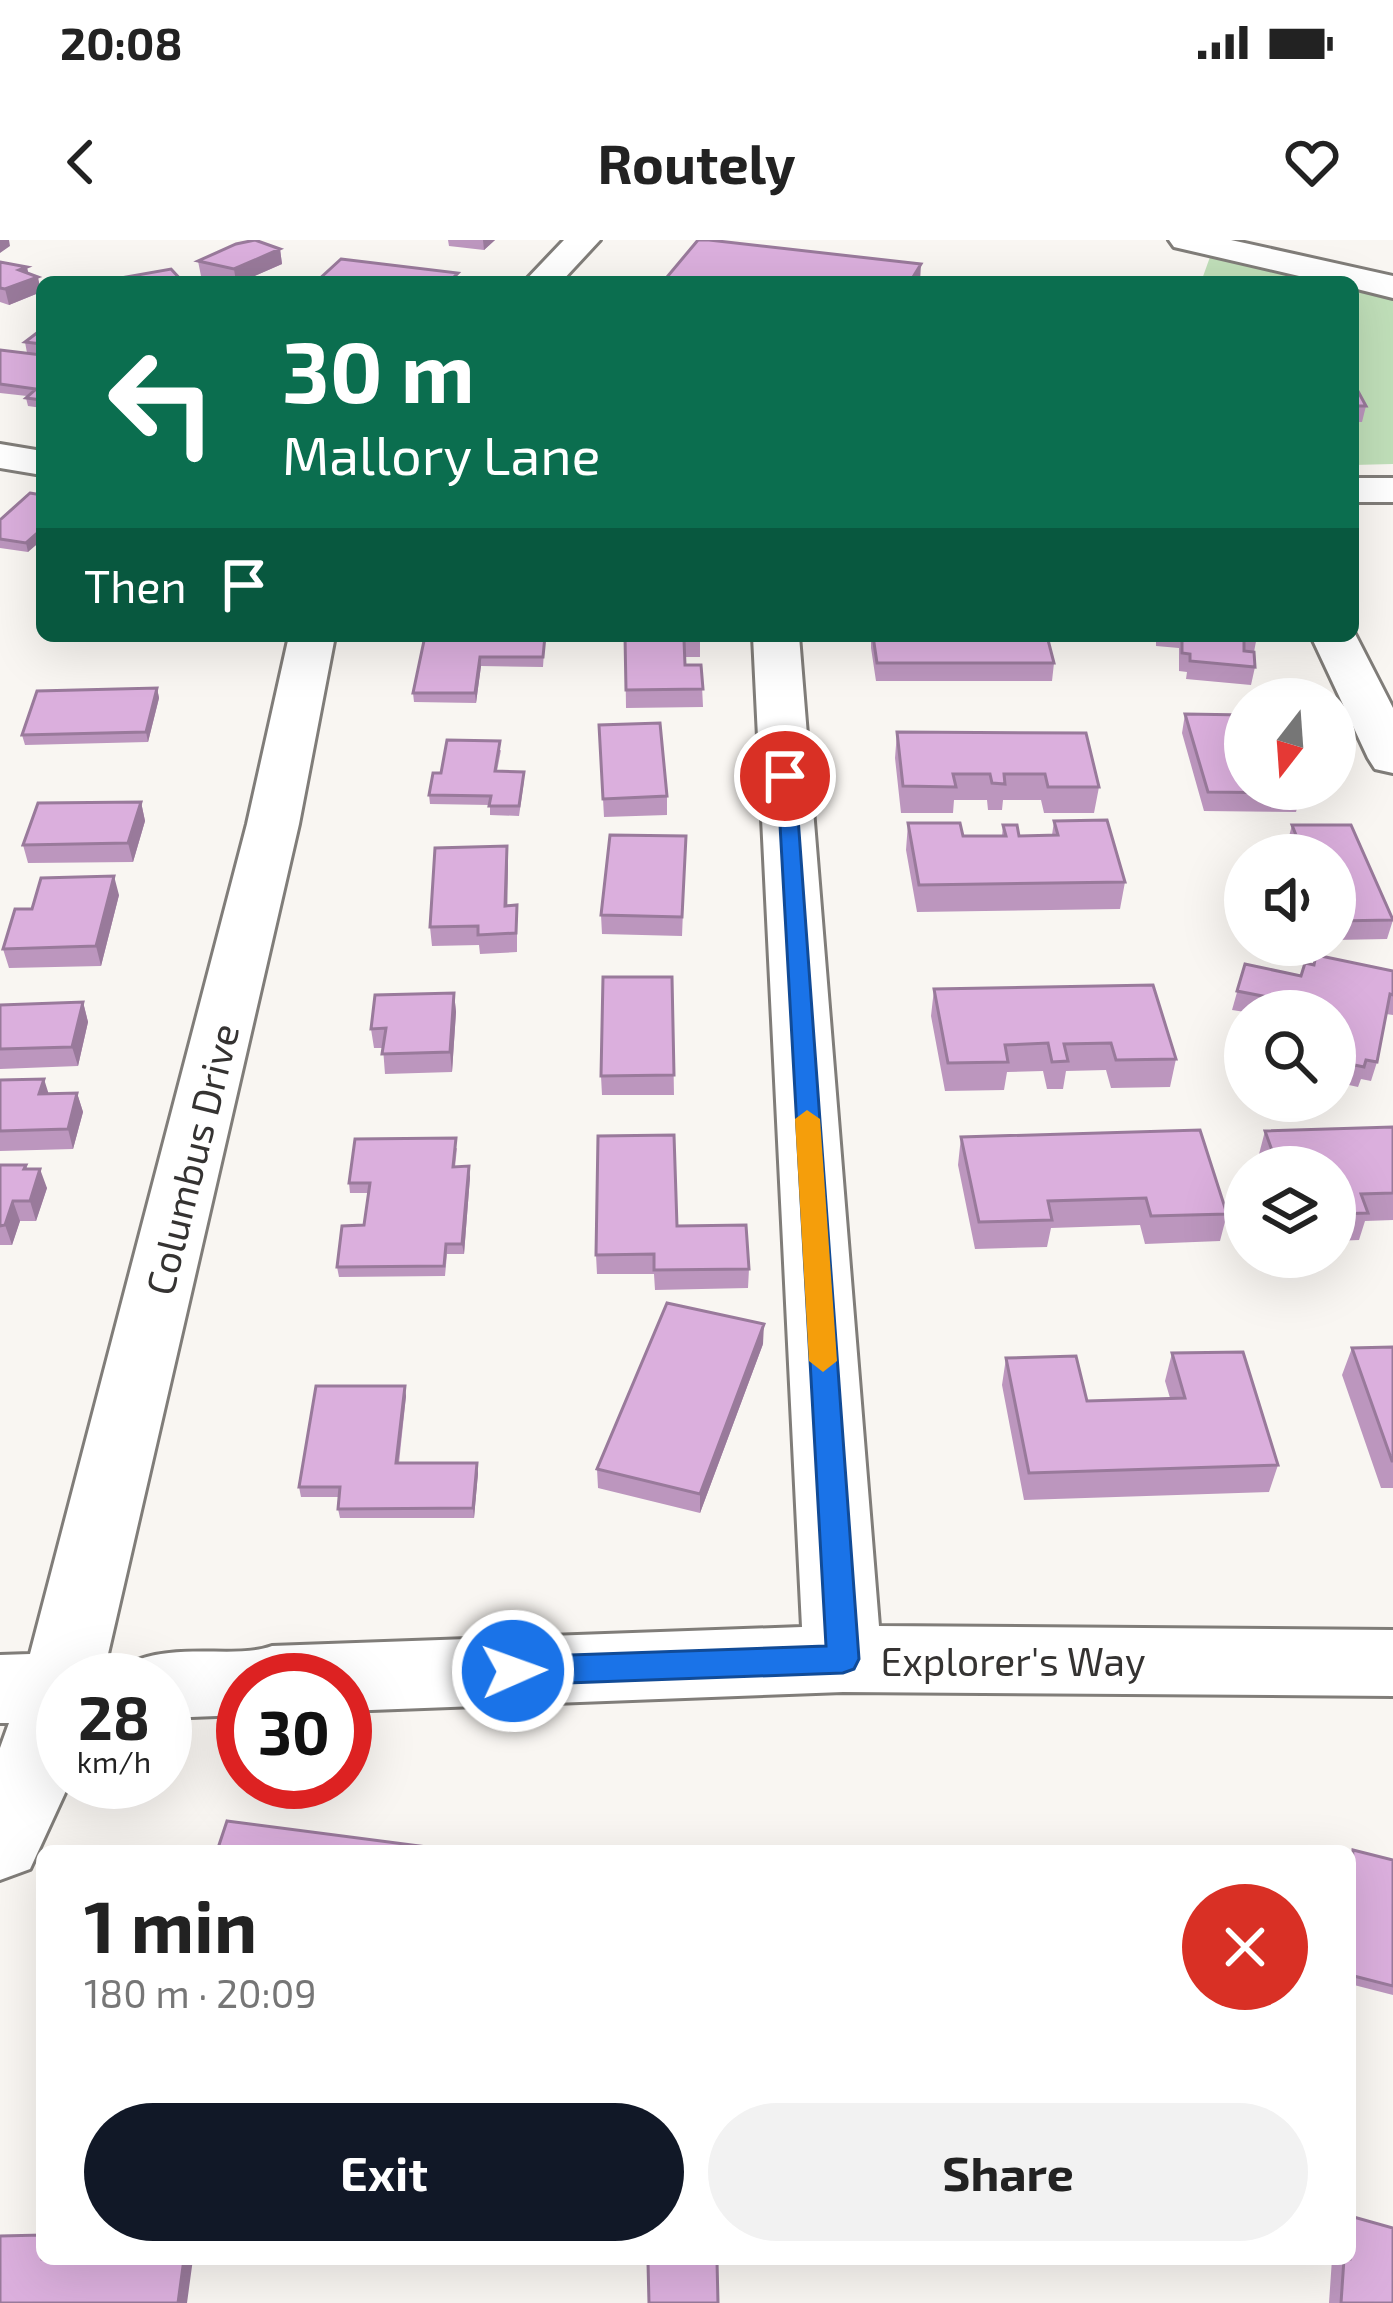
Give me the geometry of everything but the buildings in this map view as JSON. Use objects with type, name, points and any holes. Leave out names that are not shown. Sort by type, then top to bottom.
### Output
[{"type":"street","points":[[547,276],[583,240]]},
{"type":"street","points":[[1186,240],[1344,276]]},
{"type":"street","points":[[1335,274],[1364,251]]},
{"type":"street","points":[[1359,279],[1393,287]]},
{"type":"street","points":[[0,456],[36,462]]},
{"type":"street","points":[[1359,490],[1393,490]]},
{"type":"street","name":"Columbus Drive","points":[[71,1653],[267,848],[310,642]]},
{"type":"street","points":[[776,642],[843,1659]]},
{"type":"street","points":[[1337,642],[1393,758]]},
{"type":"street","name":"Explorer's Way","points":[[372,1676],[843,1659],[1393,1663]]},
{"type":"street","points":[[0,1689],[36,1686]]},
{"type":"street","name":"Columbus Drive","points":[[0,1842],[20,1808],[36,1762]]},
{"type":"green space","points":[[1210,257],[1293,276],[1203,276]]},
{"type":"green space","points":[[1359,291],[1393,299],[1393,464],[1359,465]]},
{"type":"slow traffic","points":[[807,1119],[823,1361]]},
{"type":"route","points":[[513,1671],[843,1659],[785,776]]}]
